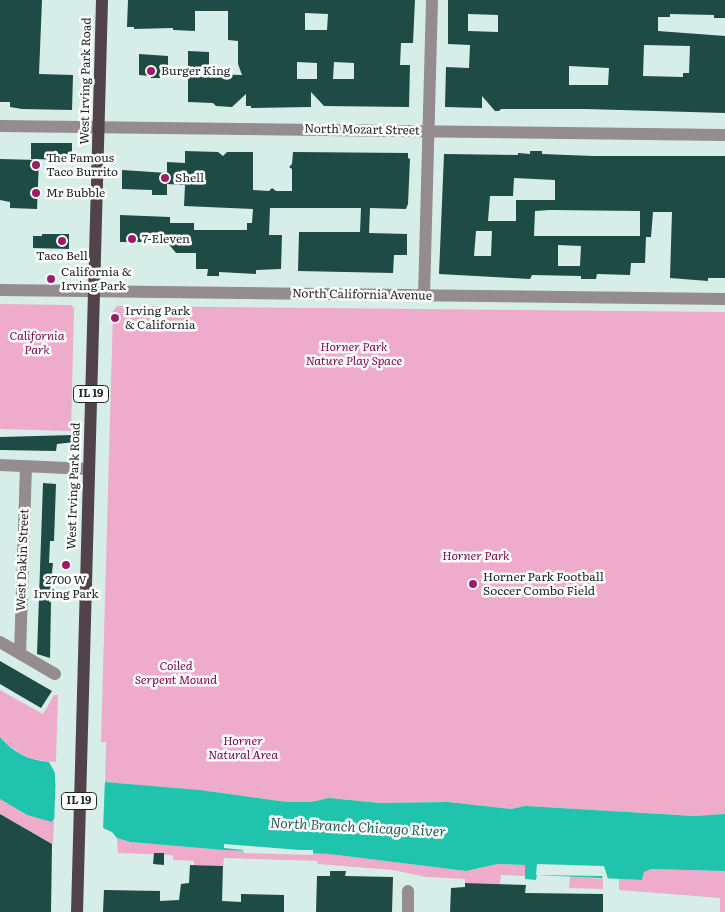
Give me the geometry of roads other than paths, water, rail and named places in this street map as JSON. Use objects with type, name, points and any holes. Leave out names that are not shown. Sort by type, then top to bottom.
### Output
[{"type":"main road","name":"West Irving Park Road","points":[[76,912],[102,0]]},
{"type":"street","points":[[424,296],[432,0]]},
{"type":"street","name":"North Mozart Street","points":[[0,126],[725,135]]},
{"type":"street","name":"North California Avenue","points":[[0,290],[725,300]]},
{"type":"street","points":[[0,465],[89,469]]},
{"type":"street","name":"West Dakin Street","points":[[20,654],[26,466]]},
{"type":"street","points":[[0,642],[55,674]]},
{"type":"street","points":[[408,891],[408,912]]},
{"type":"water","name":"North Branch Chicago River","points":[[0,737],[22,755],[34,760],[49,762],[55,773],[55,783],[105,784],[105,782],[200,790],[287,802],[311,802],[329,798],[380,803],[448,802],[511,809],[525,806],[694,816],[725,814],[725,871],[651,869],[644,872],[642,880],[537,875],[536,880],[525,879],[525,865],[498,864],[466,871],[329,854],[223,850],[130,842],[117,838],[112,832],[103,828],[103,820],[54,819],[52,822],[27,815],[0,799]]},
{"type":"place","name":"Burger King","points":[[151,71]]},
{"type":"place","name":"The Famous Taco Burrito","points":[[36,165]]},
{"type":"place","name":"Shell","points":[[165,178]]},
{"type":"place","name":"Mr Bubble","points":[[36,193]]},
{"type":"place","name":"7-Eleven","points":[[132,239]]},
{"type":"place","name":"Taco Bell","points":[[62,241]]},
{"type":"place","name":"California & Irving Park","points":[[51,279]]},
{"type":"place","name":"Irving Park & California","points":[[115,318]]},
{"type":"place","name":"2700 W Irving Park","points":[[66,565]]},
{"type":"place","name":"Horner Park Football Soccer Combo Field","points":[[473,584]]},
{"type":"park label","name":"California Park","points":[[37,343]]},
{"type":"park label","name":"Horner Park Nature Play Space","points":[[354,354]]},
{"type":"park label","name":"Horner Park","points":[[476,556]]},
{"type":"park label","name":"Coiled Serpent Mound","points":[[176,673]]},
{"type":"park label","name":"Horner Natural Area","points":[[243,748]]}]
